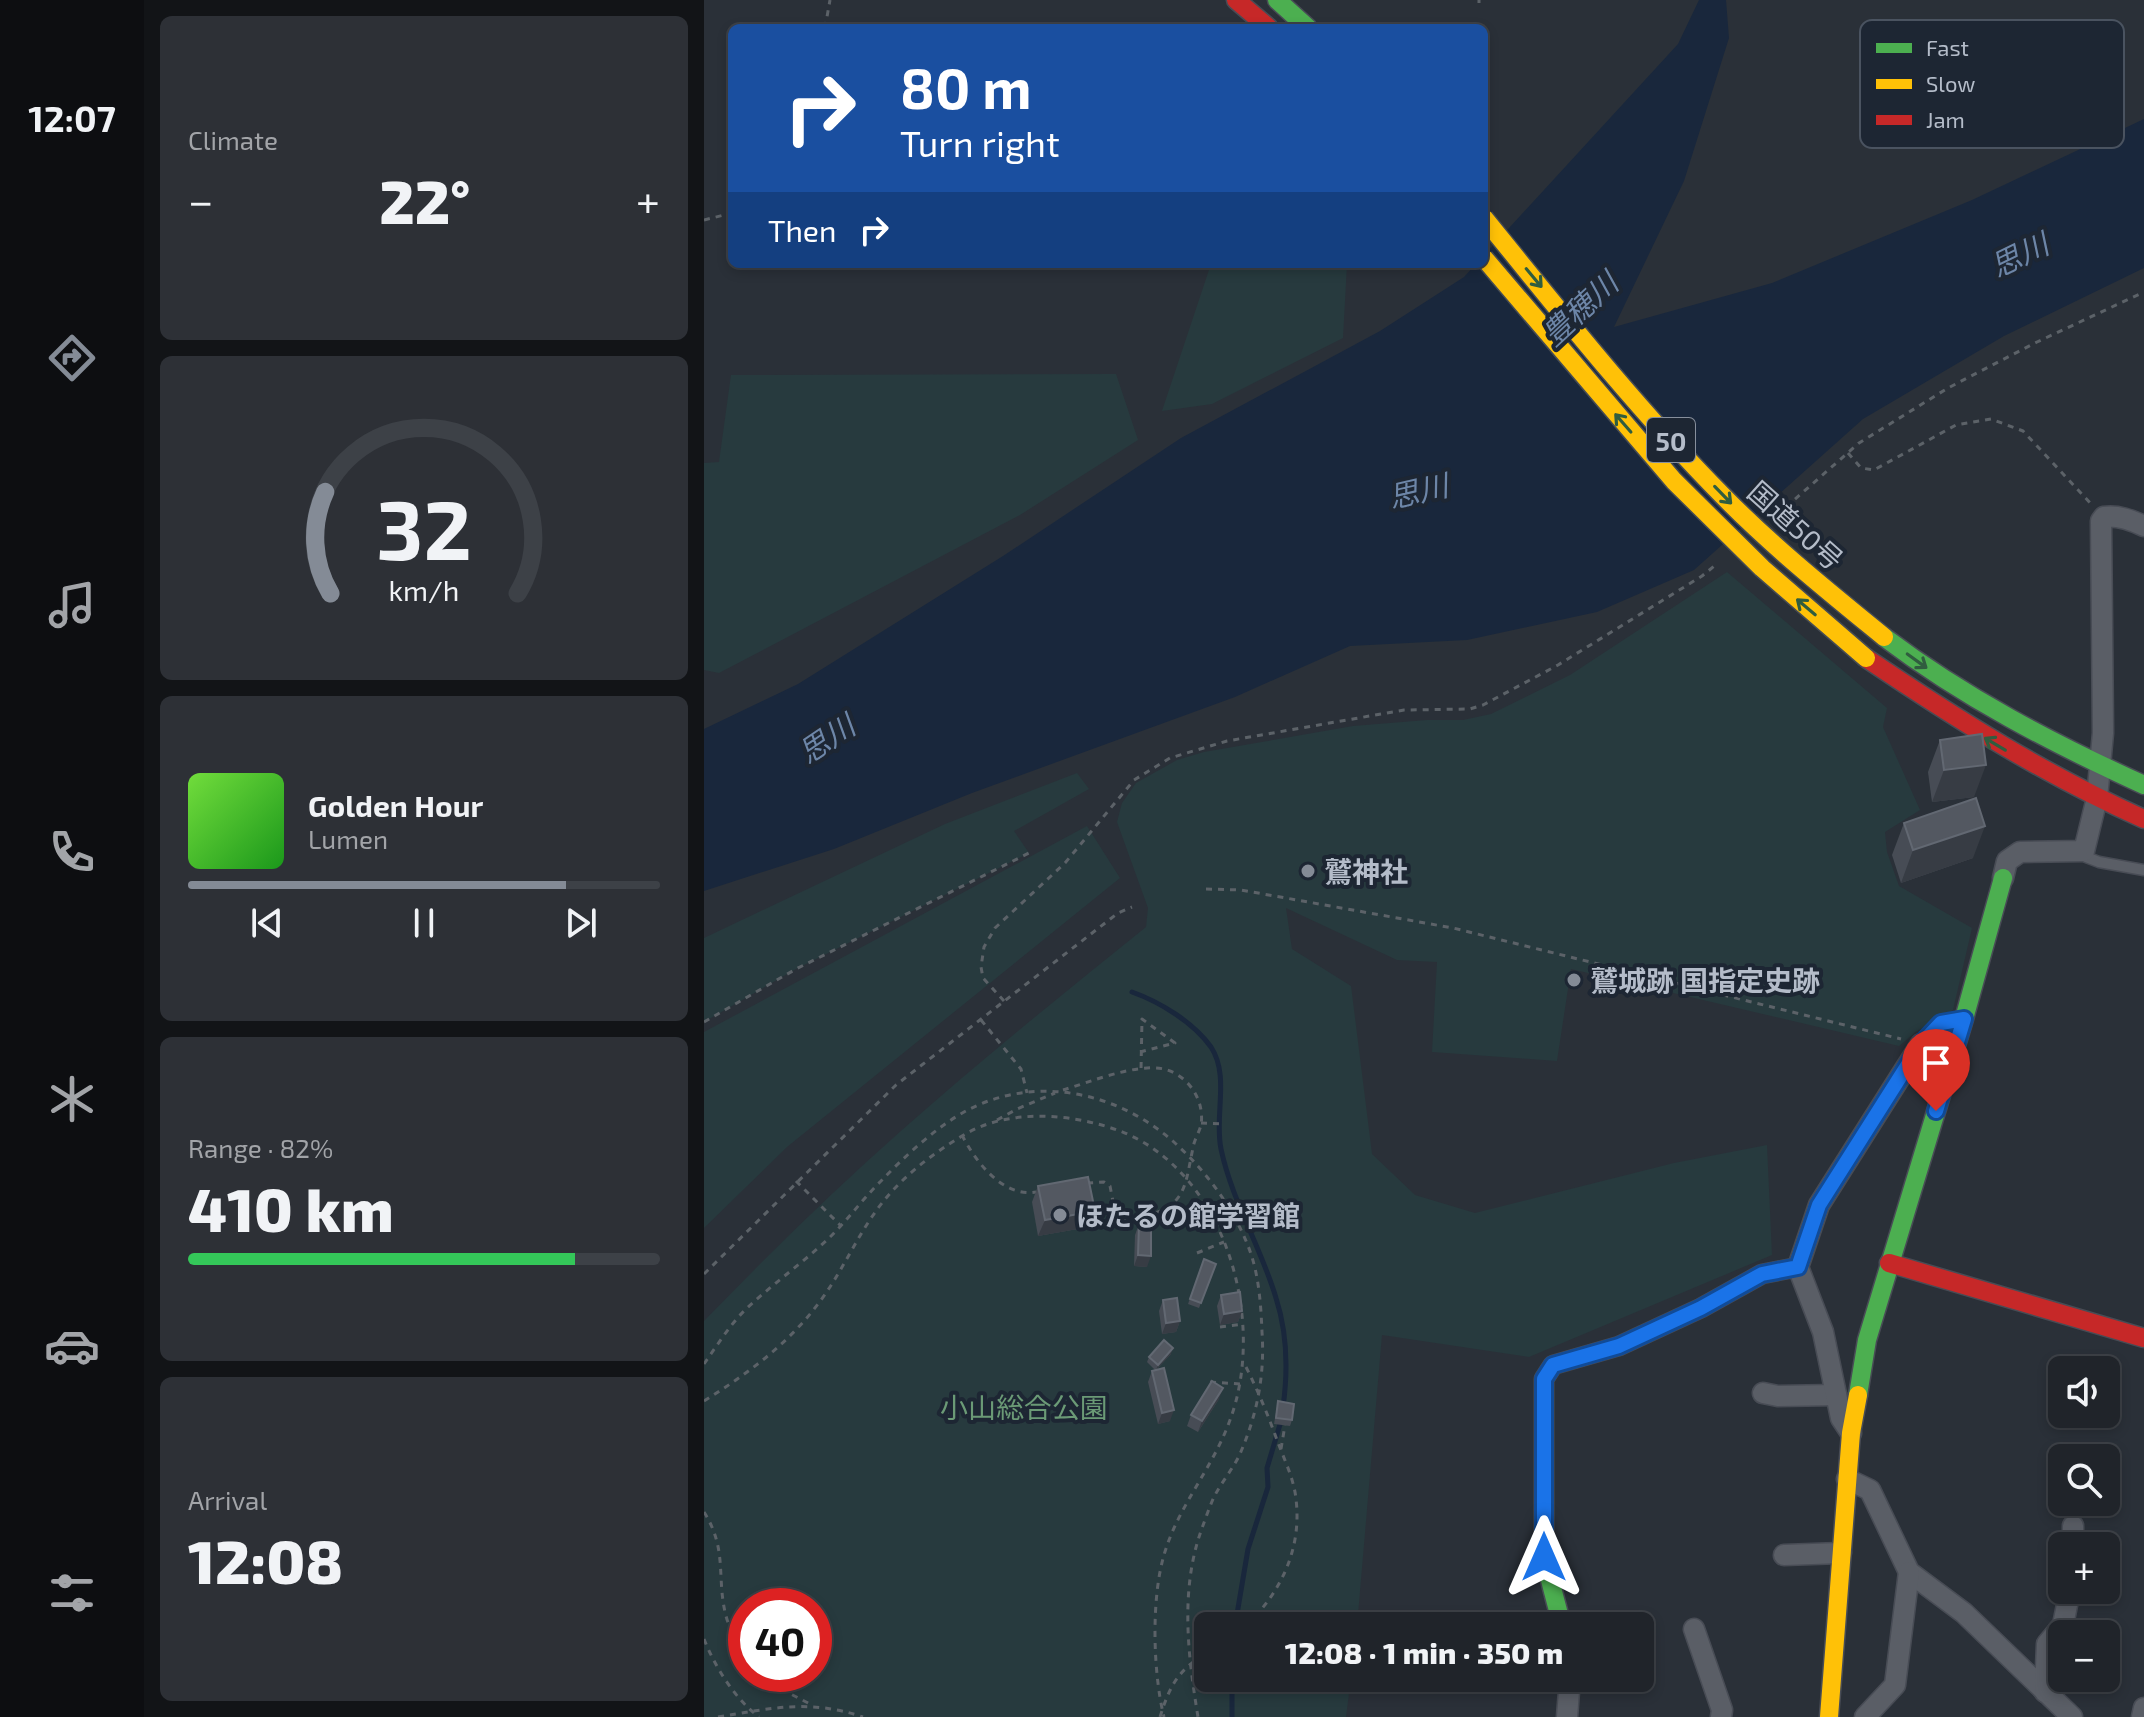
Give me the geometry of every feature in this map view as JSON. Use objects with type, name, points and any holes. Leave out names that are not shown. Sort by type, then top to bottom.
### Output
[{"type":"main road","points":[[1236,0],[1264,24]]},
{"type":"main road","points":[[1277,0],[1304,24]]},
{"type":"main road","name":"国道50号","points":[[1488,223],[1620,381],[1724,497],[1791,561],[1884,637],[1950,684],[2061,747],[2144,785]]},
{"type":"main road","name":"国道50号","points":[[1488,263],[1630,432],[1703,512],[1774,580],[1866,658],[1991,741],[2097,798],[2144,819]]},
{"type":"main road","points":[[1829,1717],[1851,1433],[1867,1340],[1964,1019],[2003,878]]},
{"type":"main road","points":[[1889,1263],[2144,1338]]},
{"type":"main road","points":[[1558,1612],[1544,1557],[1544,1379],[1553,1365],[1619,1346],[1701,1308],[1762,1274],[1798,1267]]},
{"type":"street","points":[[2003,878],[2007,861],[2020,852],[2084,851],[2097,798],[2103,733],[2101,521],[2104,517],[2124,518],[2144,526]]},
{"type":"street","points":[[1851,1433],[1841,1418],[1823,1332],[1798,1267],[1819,1205],[1921,1044]]},
{"type":"street","points":[[1763,1393],[1778,1396],[1836,1395]]},
{"type":"street","points":[[1847,1479],[1870,1490],[1909,1572],[1964,1613],[2072,1717]]},
{"type":"street","points":[[1784,1555],[1841,1553]]},
{"type":"street","points":[[1865,1717],[1895,1685],[1909,1572]]},
{"type":"street","points":[[2045,1692],[2047,1644],[2063,1625],[2067,1604]]},
{"type":"street","points":[[1694,1629],[1722,1710],[1721,1717]]},
{"type":"street","points":[[1567,1717],[1569,1692]]},
{"type":"street","points":[[2142,1717],[2144,1708]]},
{"type":"lane","points":[[2084,851],[2086,857],[2099,862],[2144,870]]},
{"type":"lane","points":[[1921,1044],[1941,1023],[1964,1019]]},
{"type":"path","points":[[826,24],[830,0]]},
{"type":"path","points":[[704,220],[728,214]]},
{"type":"path","points":[[1776,515],[1859,443],[1948,388],[2144,292]]},
{"type":"path","points":[[1848,453],[1861,468],[1874,470],[1956,425],[1991,419],[2023,431],[2104,517]]},
{"type":"path","points":[[1004,1001],[983,978],[981,967],[984,947],[995,928],[1065,863],[1134,780],[1170,758],[1227,741],[1404,710],[1470,709],[1483,705],[1558,665],[1702,576],[1723,558]]},
{"type":"path","points":[[704,1022],[796,969],[1029,853]]},
{"type":"path","points":[[1206,889],[1241,890],[1453,928],[1921,1044]]},
{"type":"path","points":[[704,1274],[896,1085],[1118,913],[1132,907]]},
{"type":"path","points":[[1140,1052],[1175,1043],[1142,1019],[1140,1052],[1141,1070]]},
{"type":"path","points":[[981,1020],[1021,1069],[1027,1093]]},
{"type":"path","points":[[704,1401],[762,1362],[794,1332],[839,1274],[875,1211],[915,1167],[962,1135],[1061,1091],[1141,1070],[1165,1069],[1186,1081],[1199,1101],[1201,1123],[1184,1191],[1167,1209],[1124,1221],[1116,1217],[1110,1186],[1104,1182],[1077,1185]]},
{"type":"path","points":[[704,1364],[742,1313],[841,1226],[878,1183],[943,1127],[983,1103],[1027,1093],[1061,1091],[1089,1095],[1134,1113],[1161,1130],[1191,1158],[1213,1185],[1251,1254],[1260,1297],[1263,1336],[1260,1394],[1238,1458],[1215,1496],[1200,1534],[1189,1600],[1189,1665],[1198,1717]]},
{"type":"path","points":[[994,1122],[1025,1117],[1070,1118],[1127,1134],[1151,1149],[1186,1180],[1224,1242],[1243,1324],[1244,1364],[1241,1384],[1218,1452],[1185,1502],[1163,1555],[1155,1591],[1162,1717]]},
{"type":"path","points":[[1201,1123],[1224,1124]]},
{"type":"path","points":[[962,1135],[976,1162],[987,1173],[1019,1192],[1046,1191]]},
{"type":"path","points":[[796,1181],[841,1226]]},
{"type":"path","points":[[1197,1253],[1224,1242]]},
{"type":"path","points":[[1220,1327],[1243,1324]]},
{"type":"path","points":[[1244,1364],[1260,1394],[1296,1497],[1294,1551],[1277,1588],[1260,1612]]},
{"type":"path","points":[[1210,1382],[1241,1384]]},
{"type":"path","points":[[1280,1448],[1285,1425]]},
{"type":"path","points":[[704,1512],[718,1538],[728,1622]]},
{"type":"path","points":[[704,1639],[726,1680],[759,1717]]},
{"type":"path","points":[[1162,1709],[1170,1685],[1194,1662]]},
{"type":"path","points":[[787,1692],[811,1705]]},
{"type":"path","points":[[718,1717],[811,1705],[863,1717]]},
{"type":"green space","points":[[1210,268],[1347,268],[1343,338],[1212,404],[1162,411]]},
{"type":"green space","points":[[1116,374],[1138,440],[1020,515],[719,673],[704,670],[704,463],[719,462],[731,375]]},
{"type":"green space","name":"小山総合公園","points":[[1727,572],[1887,708],[1883,727],[1920,810],[1885,832],[1887,852],[1899,886],[1972,928],[1953,1010],[1917,1031],[1899,1046],[1571,969],[1557,1061],[1432,1052],[1437,962],[1397,960],[1286,908],[1292,949],[1351,986],[1372,1154],[1415,1195],[1475,1213],[1674,1163],[1767,1145],[1772,1255],[1529,1357],[1382,1335],[1358,1612],[1194,1612],[1194,1692],[1349,1692],[1346,1717],[704,1717],[704,1321],[801,1224],[902,1130],[992,1052],[1146,927],[1148,908],[1117,822],[1122,803],[1136,783],[1177,760],[1204,752],[1353,726],[1463,720],[1491,714],[1570,675]]},
{"type":"green space","points":[[1077,773],[1089,789],[1014,831],[1029,853],[796,969],[704,1022],[704,938],[945,824]]},
{"type":"green space","points":[[1087,826],[1120,878],[787,1147],[704,1228],[704,1032]]},
{"type":"water","points":[[1699,0],[1726,0],[1729,38],[1684,181],[1614,327],[1772,283],[1972,200],[2082,148],[2124,148],[2124,128],[2144,119],[2144,268],[2004,336],[1863,419],[1694,570],[1597,612],[1467,640],[1350,646],[1235,697],[972,793],[834,849],[704,891],[704,729],[798,684],[1003,556],[1181,438],[1380,331],[1464,277],[1472,268],[1488,268],[1488,251],[1678,44]]},
{"type":"building","points":[[1982,734],[1986,765],[1944,770],[1940,740]]},
{"type":"building","points":[[1976,798],[1985,826],[1913,850],[1904,823]]},
{"type":"building","points":[[1088,1177],[1095,1211],[1045,1220],[1038,1186]]},
{"type":"building","points":[[1139,1224],[1151,1224],[1151,1256],[1138,1255]]},
{"type":"building","points":[[1204,1259],[1216,1264],[1201,1303],[1190,1299]]},
{"type":"building","points":[[1240,1292],[1242,1311],[1224,1314],[1221,1295]]},
{"type":"building","points":[[1177,1298],[1180,1321],[1166,1323],[1163,1300]]},
{"type":"building","points":[[1164,1340],[1173,1348],[1158,1365],[1149,1357]]},
{"type":"building","points":[[1164,1368],[1174,1410],[1162,1413],[1152,1371]]},
{"type":"building","points":[[1212,1381],[1223,1388],[1202,1421],[1191,1415]]},
{"type":"building","points":[[1278,1401],[1294,1404],[1292,1420],[1276,1418]]},
{"type":"waterway","points":[[1132,992],[1165,1007],[1185,1021],[1204,1038],[1217,1058],[1221,1083],[1221,1149],[1232,1187],[1280,1311],[1286,1366],[1283,1407]]},
{"type":"waterway","points":[[1237,1612],[1248,1549],[1268,1487],[1267,1468],[1281,1421]]},
{"type":"waterway","points":[[1232,1692],[1232,1717]]},
{"type":"traffic: fast","points":[[1277,0],[1304,24]]},
{"type":"traffic: fast","points":[[1884,637],[1946,680],[2010,718],[2144,785]]},
{"type":"traffic: fast","points":[[1858,1395],[1867,1340],[1964,1019],[2003,878]]},
{"type":"traffic: fast","points":[[1558,1612],[1544,1557],[1544,1379],[1553,1365],[1619,1346],[1701,1308],[1762,1274],[1798,1267]]},
{"type":"traffic: slow","points":[[1488,223],[1600,360],[1691,463],[1762,533],[1884,637]]},
{"type":"traffic: slow","points":[[1488,263],[1674,481],[1762,568],[1866,658]]},
{"type":"traffic: slow","points":[[1829,1717],[1851,1433],[1858,1395]]},
{"type":"traffic: jam","points":[[1236,0],[1264,24]]},
{"type":"traffic: jam","points":[[1866,658],[2001,744],[2071,784],[2144,819]]},
{"type":"traffic: jam","points":[[1889,1263],[2144,1338]]},
{"type":"place","name":"鷲神社","points":[[1308,871]]},
{"type":"place","name":"鷲城跡 国指定史跡","points":[[1574,980]]},
{"type":"place","name":"ほたるの館学習館","points":[[1060,1215]]},
{"type":"route","points":[[1544,1557],[1544,1379],[1553,1365],[1619,1346],[1701,1308],[1762,1274],[1798,1267],[1819,1205],[1921,1044],[1941,1023],[1964,1019],[1936,1111]]},
{"type":"water label","name":"思川","points":[[2019,254]]},
{"type":"water label","name":"豊穂川","points":[[1579,308]]},
{"type":"water label","name":"思川","points":[[1418,490]]},
{"type":"water label","name":"思川","points":[[826,738]]}]
